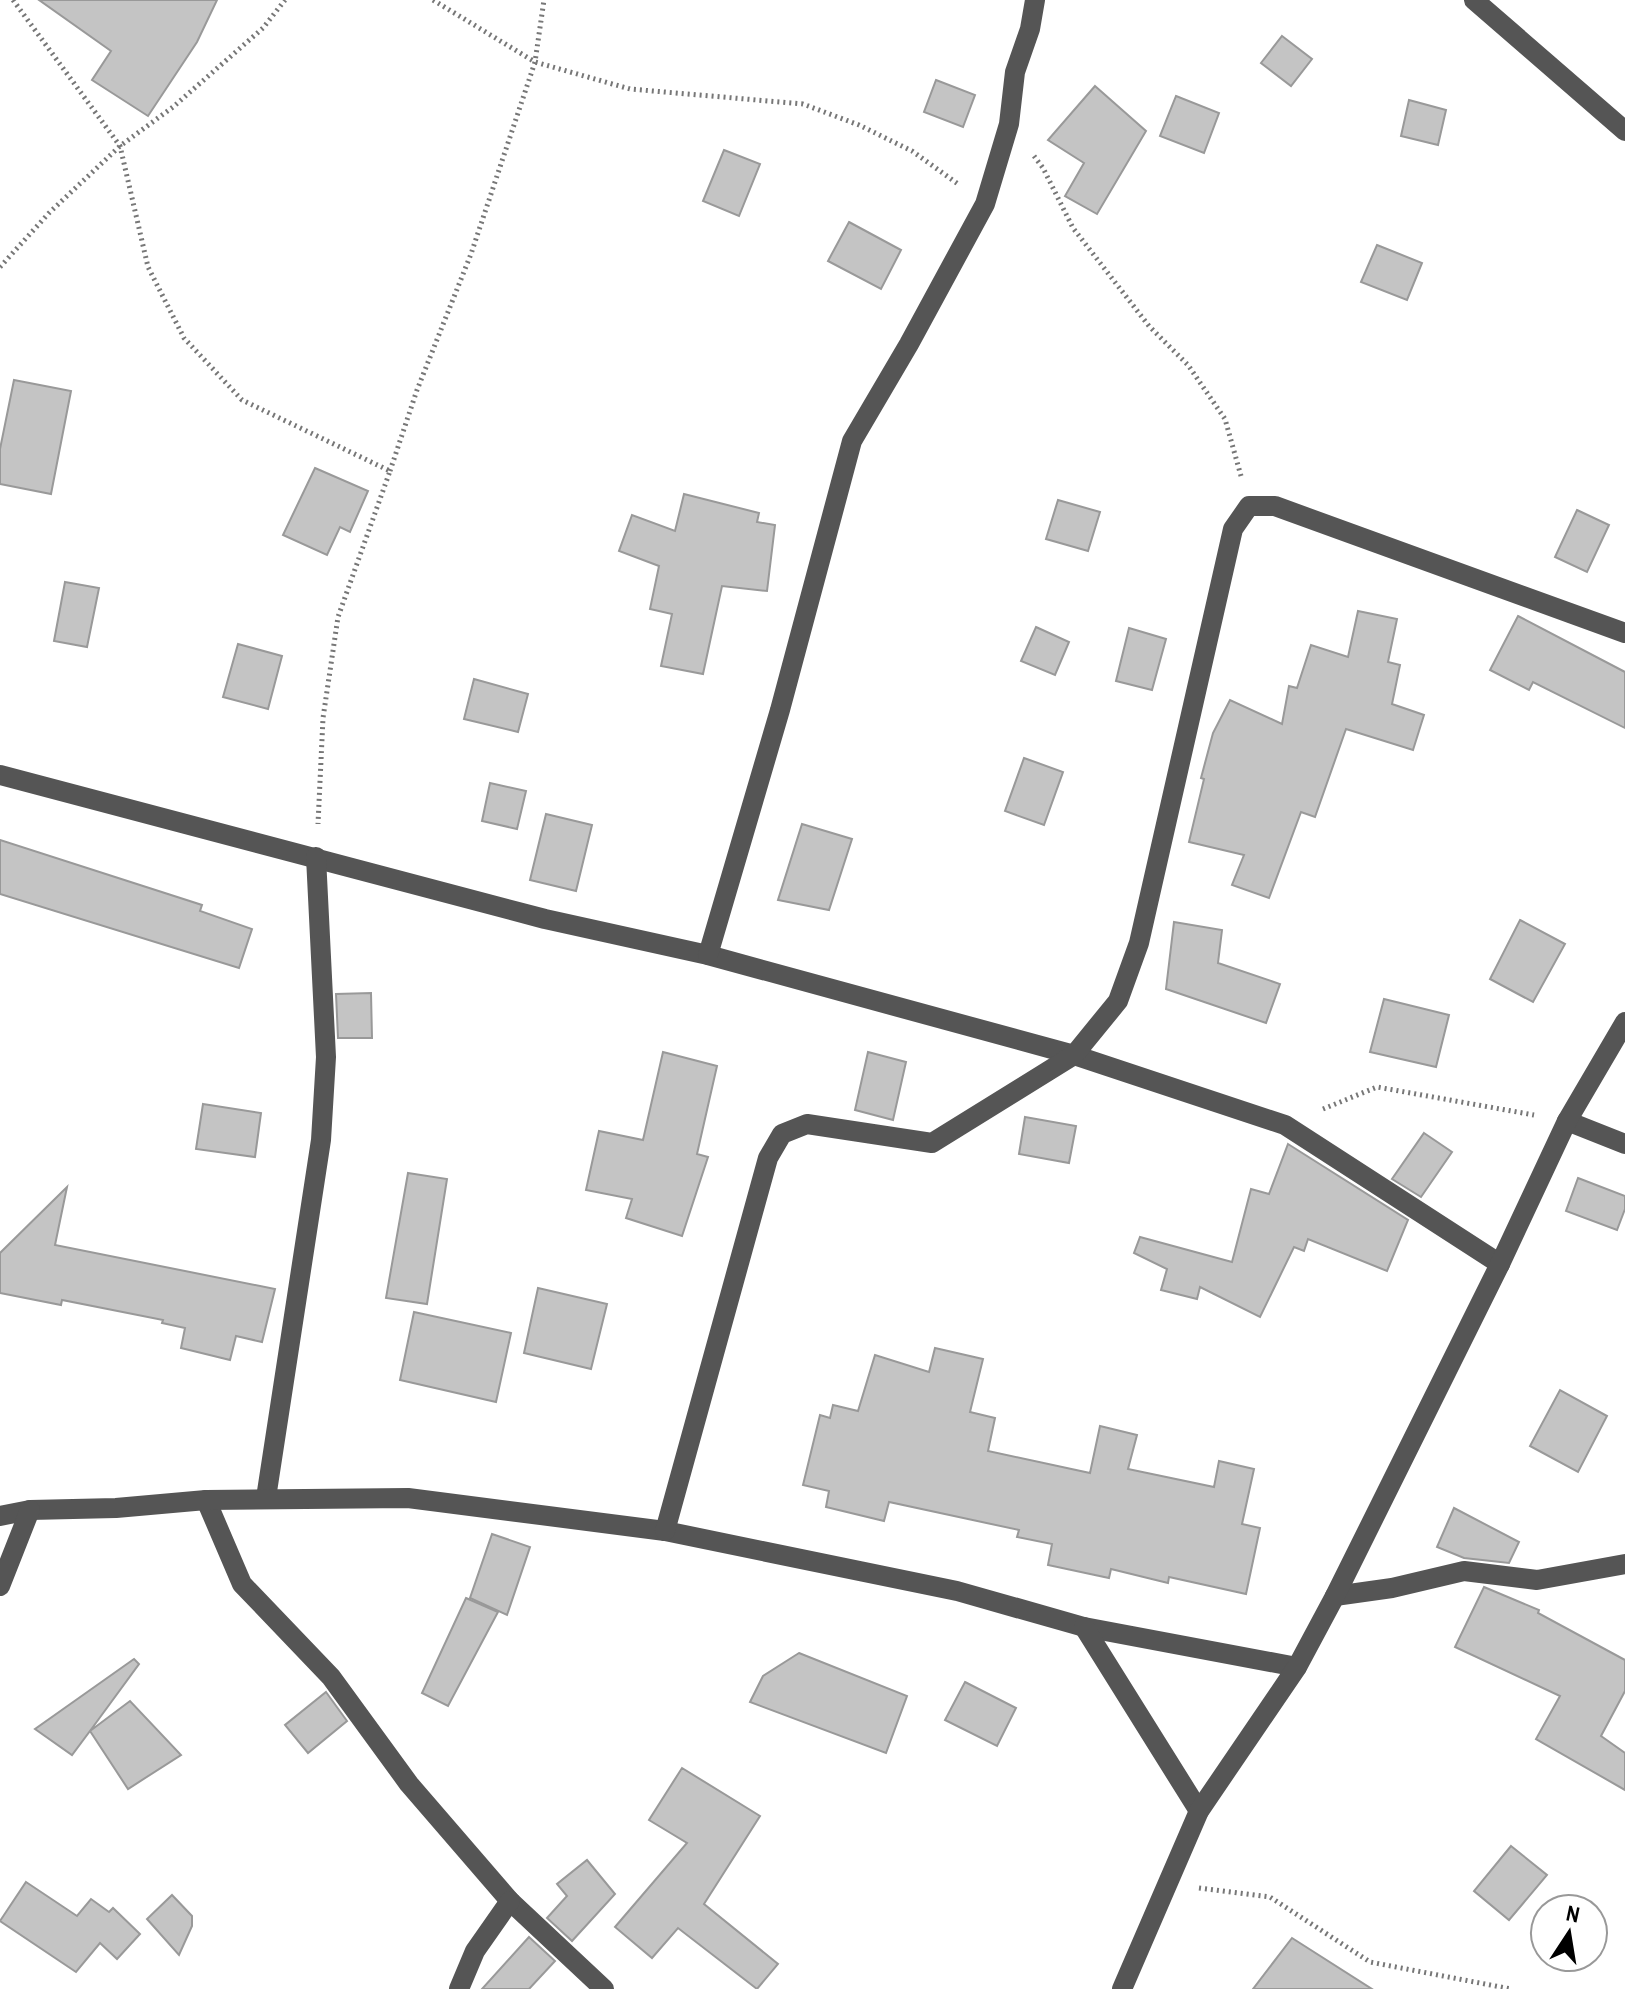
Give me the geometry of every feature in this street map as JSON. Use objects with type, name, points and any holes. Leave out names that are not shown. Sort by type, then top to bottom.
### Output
[{"type":"street","points":[[708,955],[780,710],[852,441],[985,204],[1009,124],[1015,72],[1030,29],[1035,0]]},
{"type":"street","points":[[1474,0],[1625,131]]},
{"type":"street","points":[[665,1531],[768,1158],[782,1134],[807,1124],[932,1143],[1074,1055],[1118,1001],[1139,943],[1233,529],[1249,506],[1275,506],[1625,633]]},
{"type":"street","points":[[0,775],[545,919],[708,955],[1074,1055],[1285,1125],[1500,1264]]},
{"type":"street","points":[[266,1498],[321,1140],[326,1057],[316,857]]},
{"type":"street","points":[[1122,1989],[1199,1811],[1297,1667],[1500,1264],[1567,1121],[1625,1022]]},
{"type":"street","points":[[1567,1121],[1625,1144]]},
{"type":"street","points":[[0,1516],[30,1510],[116,1508],[206,1500],[408,1498],[665,1531],[957,1591],[1084,1627],[1297,1667]]},
{"type":"street","points":[[206,1500],[242,1584],[331,1677],[409,1784],[510,1901],[604,1989]]},
{"type":"street","points":[[0,1586],[30,1510]]},
{"type":"street","points":[[1335,1596],[1392,1588],[1464,1571],[1537,1580],[1625,1564]]},
{"type":"street","points":[[1084,1627],[1199,1811]]},
{"type":"street","points":[[459,1989],[475,1951],[510,1901]]},
{"type":"path","points":[[13,0],[120,146],[148,267],[184,338],[242,400],[390,471]]},
{"type":"path","points":[[0,267],[49,213],[120,146],[173,107],[263,28],[285,0]]},
{"type":"path","points":[[433,0],[535,62],[630,89],[803,104],[859,125],[912,151],[985,204]]},
{"type":"path","points":[[316,857],[323,718],[338,617],[417,390],[471,254],[535,62],[544,0]]},
{"type":"path","points":[[1009,124],[1043,168],[1073,228],[1149,326],[1188,365],[1225,419],[1249,506]]},
{"type":"path","points":[[1285,1125],[1377,1087],[1567,1121]]},
{"type":"path","points":[[1166,1884],[1270,1897],[1370,1962],[1511,1989]]},
{"type":"building","points":[[39,0],[217,0],[197,42],[148,116],[92,80],[111,51]]},
{"type":"building","points":[[1282,36],[1312,59],[1291,86],[1261,63]]},
{"type":"building","points":[[936,80],[975,95],[963,127],[924,112]]},
{"type":"building","points":[[1095,86],[1146,131],[1097,214],[1065,196],[1084,163],[1048,140]]},
{"type":"building","points":[[1176,96],[1219,113],[1204,153],[1160,136]]},
{"type":"building","points":[[1409,100],[1446,110],[1438,145],[1401,136]]},
{"type":"building","points":[[724,150],[760,164],[739,216],[703,201]]},
{"type":"building","points":[[849,222],[901,250],[881,289],[828,261]]},
{"type":"building","points":[[1377,245],[1422,263],[1407,300],[1361,282]]},
{"type":"building","points":[[14,380],[71,391],[51,494],[0,484],[0,449]]},
{"type":"building","points":[[315,468],[368,491],[350,532],[340,527],[327,555],[283,535]]},
{"type":"building","points":[[684,494],[759,513],[757,522],[775,525],[767,591],[722,586],[703,674],[661,666],[672,614],[650,609],[659,566],[619,551],[632,515],[675,531]]},
{"type":"building","points":[[1058,500],[1100,512],[1088,551],[1046,539]]},
{"type":"building","points":[[1577,510],[1609,525],[1587,572],[1555,557]]},
{"type":"building","points":[[65,582],[99,588],[87,647],[54,641]]},
{"type":"building","points":[[1358,611],[1397,619],[1388,662],[1400,665],[1392,704],[1424,715],[1413,750],[1346,729],[1315,817],[1301,812],[1269,898],[1232,885],[1244,855],[1189,842],[1213,733],[1230,700],[1282,724],[1289,686],[1297,688],[1311,645],[1348,657]]},
{"type":"building","points":[[1518,616],[1625,672],[1625,728],[1533,682],[1529,690],[1490,670]]},
{"type":"building","points":[[1036,627],[1069,642],[1055,675],[1021,661]]},
{"type":"building","points":[[1129,628],[1166,639],[1152,690],[1116,681]]},
{"type":"building","points":[[238,644],[282,656],[268,709],[223,697]]},
{"type":"building","points":[[474,679],[528,694],[518,732],[464,719]]},
{"type":"building","points":[[1024,758],[1063,772],[1044,825],[1005,811]]},
{"type":"building","points":[[490,783],[526,791],[517,829],[482,821]]},
{"type":"building","points":[[546,814],[592,825],[576,891],[530,880]]},
{"type":"building","points":[[802,824],[852,839],[829,910],[778,900]]},
{"type":"building","points":[[0,840],[202,905],[200,911],[252,929],[239,968],[0,894]]},
{"type":"building","points":[[1520,920],[1565,944],[1533,1002],[1490,979]]},
{"type":"building","points":[[1174,922],[1222,930],[1218,963],[1280,984],[1266,1023],[1166,989]]},
{"type":"building","points":[[371,993],[372,1038],[338,1038],[336,994]]},
{"type":"building","points":[[1384,999],[1449,1015],[1436,1067],[1370,1052]]},
{"type":"building","points":[[663,1052],[717,1066],[697,1154],[708,1157],[682,1236],[626,1218],[632,1199],[586,1190],[599,1131],[643,1140]]},
{"type":"building","points":[[868,1052],[906,1062],[893,1120],[855,1110]]},
{"type":"building","points":[[203,1104],[261,1113],[255,1157],[196,1149]]},
{"type":"building","points":[[1025,1117],[1076,1126],[1069,1163],[1019,1154]]},
{"type":"building","points":[[1424,1133],[1452,1152],[1421,1197],[1392,1179]]},
{"type":"building","points":[[1288,1144],[1408,1220],[1387,1271],[1308,1239],[1304,1251],[1294,1247],[1260,1317],[1200,1287],[1197,1299],[1161,1290],[1167,1269],[1134,1253],[1140,1237],[1232,1262],[1251,1189],[1269,1194]]},
{"type":"building","points":[[408,1173],[447,1179],[427,1304],[386,1298]]},
{"type":"building","points":[[1578,1178],[1625,1196],[1625,1209],[1617,1230],[1566,1211]]},
{"type":"building","points":[[67,1187],[55,1245],[275,1289],[262,1342],[236,1336],[230,1360],[181,1348],[185,1328],[162,1323],[163,1320],[62,1300],[61,1305],[0,1293],[0,1253]]},
{"type":"building","points":[[538,1288],[607,1304],[591,1369],[524,1353]]},
{"type":"building","points":[[414,1312],[511,1333],[496,1402],[400,1380]]},
{"type":"building","points":[[935,1348],[983,1359],[970,1412],[995,1418],[988,1451],[1090,1473],[1100,1426],[1137,1435],[1128,1469],[1214,1487],[1219,1461],[1254,1469],[1242,1524],[1260,1528],[1246,1594],[1169,1577],[1168,1583],[1111,1569],[1109,1578],[1048,1565],[1052,1544],[1017,1537],[1019,1530],[889,1502],[884,1521],[826,1507],[829,1491],[803,1485],[820,1415],[830,1418],[833,1405],[858,1411],[875,1355],[929,1372]]},
{"type":"building","points":[[1560,1390],[1607,1416],[1578,1472],[1530,1446]]},
{"type":"building","points":[[1454,1508],[1519,1542],[1509,1563],[1464,1558],[1437,1547]]},
{"type":"building","points":[[492,1534],[530,1547],[507,1615],[470,1598]]},
{"type":"building","points":[[1484,1587],[1539,1610],[1538,1613],[1625,1660],[1625,1691],[1601,1736],[1625,1753],[1625,1790],[1536,1739],[1560,1696],[1455,1647]]},
{"type":"building","points":[[466,1598],[498,1612],[448,1706],[422,1693]]},
{"type":"building","points":[[799,1653],[907,1696],[886,1753],[750,1702],[763,1676]]},
{"type":"building","points":[[134,1659],[139,1664],[72,1755],[35,1729]]},
{"type":"building","points":[[965,1682],[1016,1708],[997,1746],[945,1720]]},
{"type":"building","points":[[326,1692],[347,1721],[308,1753],[285,1725]]},
{"type":"building","points":[[130,1701],[181,1755],[128,1789],[90,1731]]},
{"type":"building","points":[[682,1768],[760,1816],[704,1904],[778,1964],[757,1989],[678,1928],[652,1958],[615,1927],[687,1843],[649,1820]]},
{"type":"building","points":[[1511,1846],[1547,1875],[1509,1920],[1474,1891]]},
{"type":"building","points":[[587,1860],[615,1894],[572,1941],[547,1918],[567,1896],[557,1884]]},
{"type":"building","points":[[26,1882],[77,1916],[91,1899],[109,1912],[113,1908],[140,1934],[117,1959],[100,1943],[76,1972],[0,1921]]},
{"type":"building","points":[[172,1895],[192,1916],[192,1926],[179,1955],[147,1919]]},
{"type":"building","points":[[529,1937],[555,1961],[529,1989],[482,1989]]},
{"type":"building","points":[[1292,1938],[1372,1989],[1253,1989]]}]
